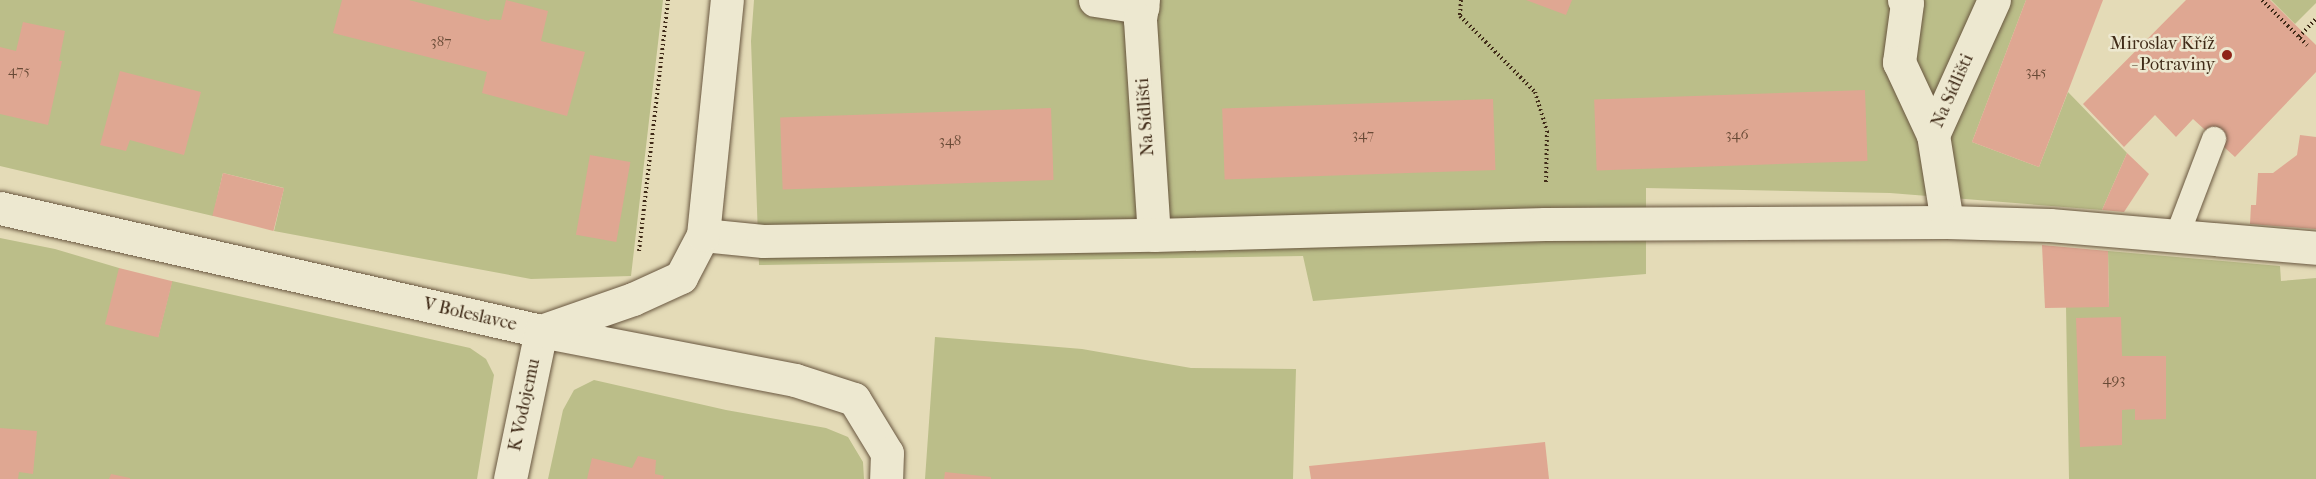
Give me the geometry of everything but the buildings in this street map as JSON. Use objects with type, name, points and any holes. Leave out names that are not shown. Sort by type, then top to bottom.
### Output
[{"type":"street","points":[[541,331],[633,299],[681,277],[703,235],[727,0]]},
{"type":"street","points":[[1095,0],[1142,3]]},
{"type":"street","points":[[1904,0],[1907,3],[1899,62],[1933,135]]},
{"type":"street","name":"Na Sídlišti","points":[[1947,222],[1933,135],[1994,0]]},
{"type":"street","name":"Na Sídlišti","points":[[1142,3],[1140,20],[1154,235]]},
{"type":"street","name":"V Boleslavce","points":[[0,208],[541,331],[795,380],[854,399],[887,453],[886,479]]},
{"type":"street","points":[[703,235],[763,242],[1154,235],[1545,224],[1947,222],[2050,225],[2316,248]]},
{"type":"street","name":"K Vodojemu","points":[[510,479],[541,331]]},
{"type":"lane","points":[[2177,237],[2214,138]]},
{"type":"path","points":[[633,299],[668,0]]},
{"type":"path","points":[[1461,0],[1460,16],[1535,92],[1547,131],[1546,184]]},
{"type":"path","points":[[2262,0],[2307,45]]},
{"type":"path","points":[[2299,37],[2316,19]]},
{"type":"green space","points":[[0,0],[663,0],[631,276],[531,279],[274,231],[284,188],[223,173],[213,216],[0,166]]},
{"type":"green space","points":[[754,0],[2026,0],[1972,142],[2039,167],[2068,92],[2127,153],[2102,210],[1890,193],[1646,188],[1646,274],[1313,301],[1303,256],[759,265],[751,41]]},
{"type":"green space","points":[[2271,0],[2316,0],[2316,3],[2295,24]]},
{"type":"green space","points":[[0,238],[55,249],[119,268],[158,337],[172,281],[470,348],[486,359],[494,375],[477,479],[0,479]]},
{"type":"green space","points":[[2108,251],[2280,266],[2281,281],[2316,278],[2316,479],[2069,479],[2066,307],[2109,306]]},
{"type":"green space","points":[[935,337],[1082,349],[1191,368],[1296,369],[1293,479],[925,479]]},
{"type":"green space","points":[[594,380],[726,410],[826,428],[848,437],[863,462],[864,479],[548,479],[563,410],[574,390]]},
{"type":"place","name":"Miroslav Kříž - Potraviny","points":[[2227,55]]}]
